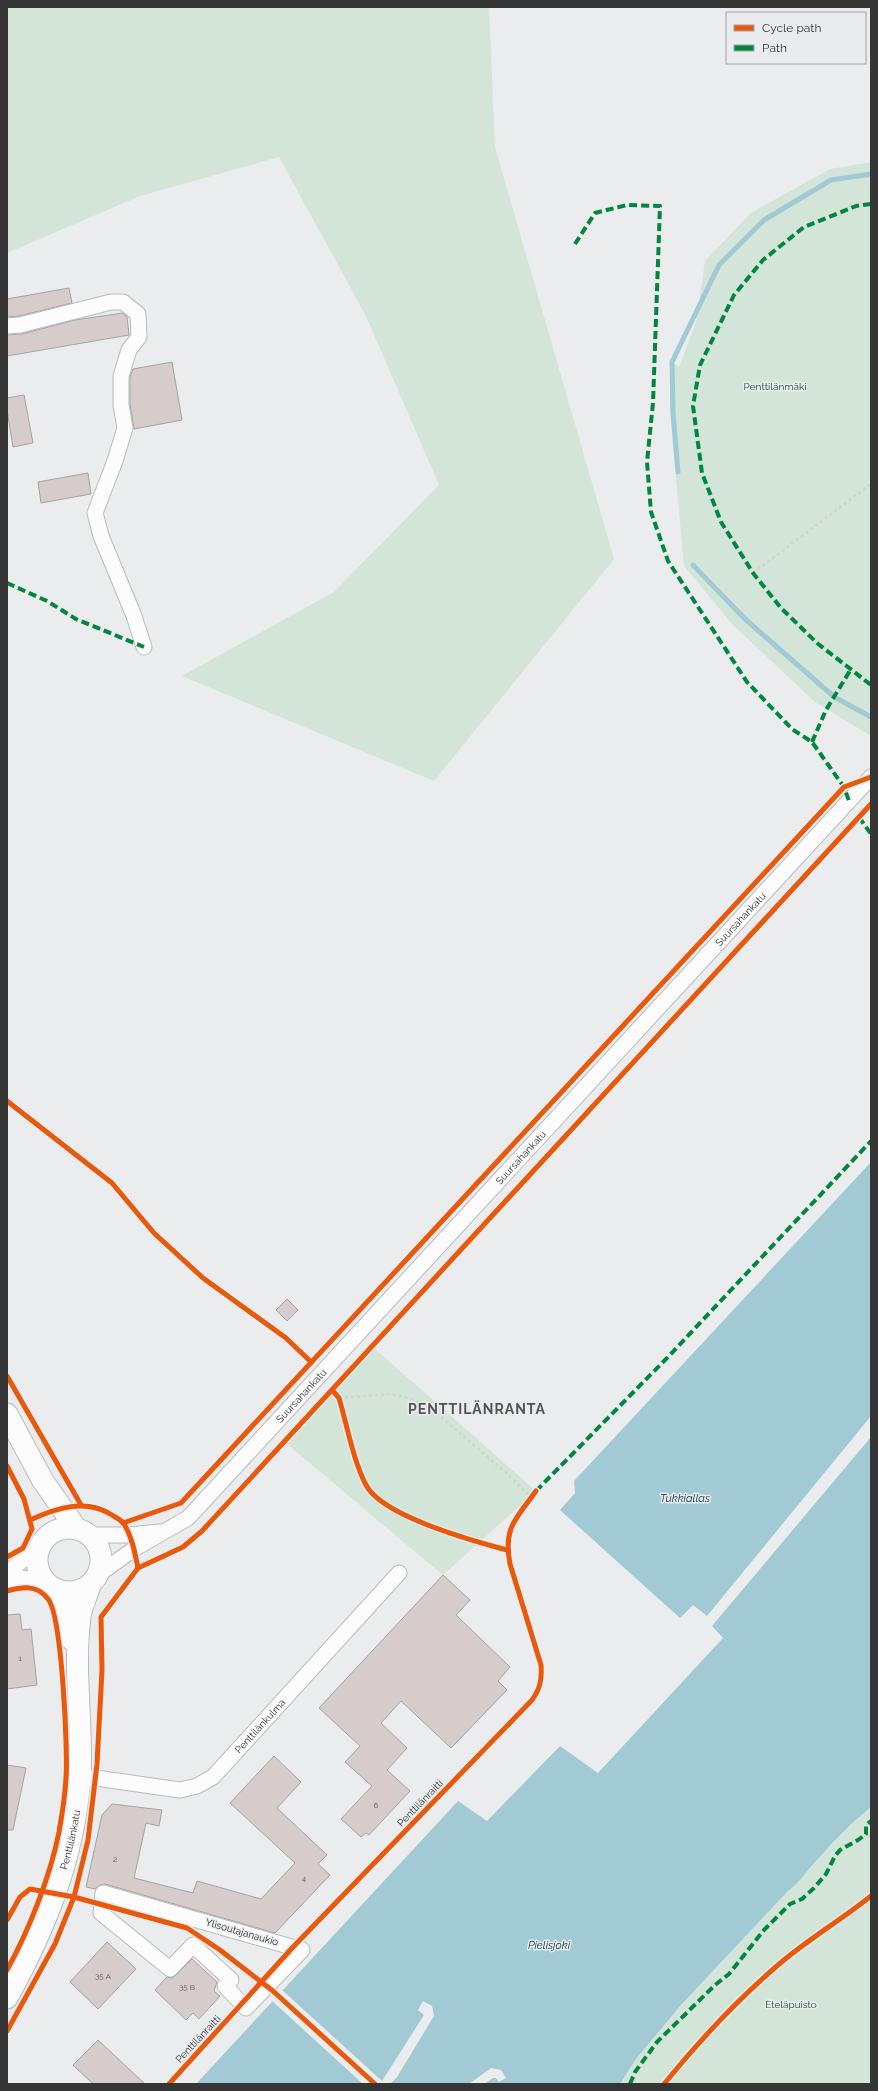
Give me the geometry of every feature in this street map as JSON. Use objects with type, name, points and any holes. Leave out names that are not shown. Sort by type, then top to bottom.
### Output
[{"type":"street","points":[[7,326],[20,325],[111,302],[124,302],[138,314],[139,337],[129,350],[121,376],[121,405],[125,428],[115,461],[95,512],[101,536],[134,616],[144,647]]},
{"type":"street","name":"Suursahankatu","points":[[94,1580],[134,1549],[188,1518],[871,778]]},
{"type":"street","points":[[7,1414],[43,1481],[83,1531],[95,1540],[101,1553],[102,1560],[94,1580],[84,1590],[70,1593],[50,1585],[21,1578],[7,1580]]},
{"type":"street","points":[[43,1481],[45,1541],[38,1553],[38,1568],[50,1585]]},
{"type":"street","points":[[7,1573],[62,1528],[83,1531]]},
{"type":"street","name":"Suursahankatu","points":[[83,1531],[129,1535],[165,1532]]},
{"type":"street","name":"Penttilänkulma","points":[[80,1778],[96,1778],[180,1790],[197,1786],[213,1777],[399,1573]]},
{"type":"street","name":"Penttilänkatu","points":[[7,1998],[40,1932],[56,1893],[73,1836],[80,1778],[81,1734],[78,1669],[80,1616],[94,1580]]},
{"type":"street","name":"Penttilänkatu","points":[[50,1585],[68,1616],[78,1669]]},
{"type":"street","name":"Ylisoutajanaukio","points":[[103,1893],[302,1950],[246,2008],[225,1986],[231,1980],[193,1945],[170,1969],[101,1914],[103,1893]]},
{"type":"path","points":[[753,573],[871,484]]},
{"type":"path","points":[[341,1405],[337,1396],[390,1394],[413,1399],[434,1411],[504,1471],[532,1498]]},
{"type":"path","points":[[527,1504],[536,1491]]},
{"type":"path","points":[[862,1837],[871,1836]]},
{"type":"green space","points":[[7,7],[489,7],[495,147],[614,559],[434,781],[182,676],[334,592],[439,485],[366,316],[279,157],[140,196],[7,253]]},
{"type":"green space","name":"Penttilänmäki","points":[[871,162],[871,736],[815,702],[732,624],[684,566],[670,412],[670,361],[679,367],[696,322],[705,261],[751,213],[830,169]]},
{"type":"green space","points":[[374,1348],[536,1491],[443,1575],[287,1444]]},
{"type":"green space","name":"Eteläpuisto","points":[[871,1807],[871,2084],[620,2084],[636,2059],[681,2005],[836,1840]]},
{"type":"water","name":"Tukkiallas","points":[[871,1162],[871,1416],[707,1616],[693,1605],[680,1618],[560,1510],[575,1493],[574,1481]]},
{"type":"water","name":"Pielisjoki","points":[[871,1437],[871,1807],[836,1840],[681,2005],[636,2059],[620,2084],[196,2084],[458,1801],[487,1821],[560,1746],[598,1773],[723,1638],[712,1626]]},
{"type":"pier","points":[[281,1989],[382,2081],[424,2015],[418,2010],[423,2001],[432,2006],[434,2016],[397,2077],[390,2084],[363,2084],[271,2000]]},
{"type":"pier","points":[[491,2068],[501,2070],[506,2078],[499,2082],[496,2078],[493,2078],[484,2084],[469,2084]]},
{"type":"building","points":[[69,288],[72,303],[19,316],[7,317],[7,299]]},
{"type":"building","points":[[123,313],[127,317],[129,335],[7,356],[7,335],[22,334],[75,320]]},
{"type":"building","points":[[172,362],[182,420],[134,429],[130,404],[130,377],[133,369]]},
{"type":"building","points":[[24,395],[33,443],[13,447],[7,410],[7,398]]},
{"type":"building","points":[[88,473],[91,494],[41,503],[38,482]]},
{"type":"building","points":[[287,1299],[298,1310],[287,1321],[276,1310]]},
{"type":"building","points":[[443,1575],[470,1600],[456,1615],[510,1667],[498,1681],[507,1690],[451,1748],[401,1701],[381,1723],[407,1748],[387,1770],[410,1791],[369,1835],[366,1833],[361,1837],[341,1819],[372,1786],[345,1762],[360,1746],[319,1708]]},
{"type":"building","points":[[20,1614],[22,1630],[31,1629],[37,1685],[7,1689],[7,1615]]},
{"type":"building","points":[[274,1756],[301,1782],[277,1808],[327,1855],[318,1864],[330,1875],[275,1933],[105,1884],[100,1885],[95,1889],[86,1887],[102,1815],[112,1804],[162,1810],[159,1826],[146,1823],[134,1878],[193,1893],[197,1881],[261,1899],[295,1863],[230,1803]]},
{"type":"building","points":[[7,1765],[26,1768],[13,1830],[7,1830]]},
{"type":"building","points":[[107,1942],[136,1969],[98,2009],[70,1982]]},
{"type":"building","points":[[192,1959],[217,1982],[214,1991],[220,1996],[199,2019],[193,2013],[186,2020],[155,1990],[167,1977],[172,1978]]},
{"type":"building","points":[[98,2040],[145,2084],[93,2084],[73,2065]]},
{"type":"waterway","points":[[678,472],[673,412],[672,362],[719,265],[764,220],[831,180],[871,174]]},
{"type":"waterway","points":[[693,565],[745,619],[832,695]]},
{"type":"waterway","points":[[836,698],[871,717]]},
{"type":"marked path","points":[[871,204],[856,206],[804,227],[763,260],[734,295],[700,365],[693,406],[702,473],[721,522],[753,573],[781,608],[817,643],[871,685]]},
{"type":"marked path","points":[[575,244],[595,213],[627,205],[660,206],[653,403],[647,462],[651,512],[668,561],[747,682],[792,729],[812,742],[844,787],[849,801]]},
{"type":"marked path","points":[[7,583],[47,601],[76,619],[144,647]]},
{"type":"marked path","points":[[812,742],[826,710],[851,669]]},
{"type":"marked path","points":[[859,817],[871,834]]},
{"type":"marked path","points":[[536,1491],[668,1357],[871,1141]]},
{"type":"marked path","points":[[630,2084],[635,2072],[657,2042],[715,1985],[729,1974],[764,1930],[790,1904],[802,1899],[814,1888],[826,1874],[835,1856],[840,1850],[866,1834],[866,1825],[871,1821]]},
{"type":"cycle path","points":[[123,1523],[181,1503],[844,787],[871,777]]},
{"type":"cycle path","points":[[7,2031],[55,1944],[74,1897],[88,1840],[97,1764],[102,1670],[101,1617],[138,1568],[183,1547],[202,1531],[871,804]]},
{"type":"cycle path","points":[[7,1101],[112,1183],[154,1233],[203,1278],[286,1338],[311,1362]]},
{"type":"cycle path","points":[[7,1376],[81,1505]]},
{"type":"cycle path","points":[[332,1390],[339,1398],[361,1475],[366,1485],[375,1496],[390,1507],[430,1526],[507,1550]]},
{"type":"cycle path","points":[[7,1466],[24,1499],[32,1529],[23,1548],[7,1557]]},
{"type":"cycle path","name":"Penttilänraitti","points":[[169,2084],[293,1947],[535,1696],[540,1684],[541,1665],[510,1564],[508,1541],[513,1524],[536,1491]]},
{"type":"cycle path","points":[[30,1520],[50,1512],[71,1507],[92,1507],[102,1510],[119,1519],[124,1524],[131,1540],[138,1568]]},
{"type":"cycle path","points":[[7,1591],[18,1588],[29,1588],[39,1591],[48,1599],[53,1610],[57,1630],[63,1685],[66,1741],[65,1792],[55,1849],[31,1921],[7,1970]]},
{"type":"cycle path","points":[[7,1920],[20,1897],[30,1889],[74,1897],[187,1928],[220,1950],[273,1991],[375,2084]]},
{"type":"cycle path","points":[[664,2084],[718,2022],[762,1979],[801,1947],[871,1896]]},
{"type":"district","name":"PENTTILÄNRANTA","points":[[477,1409]]}]
